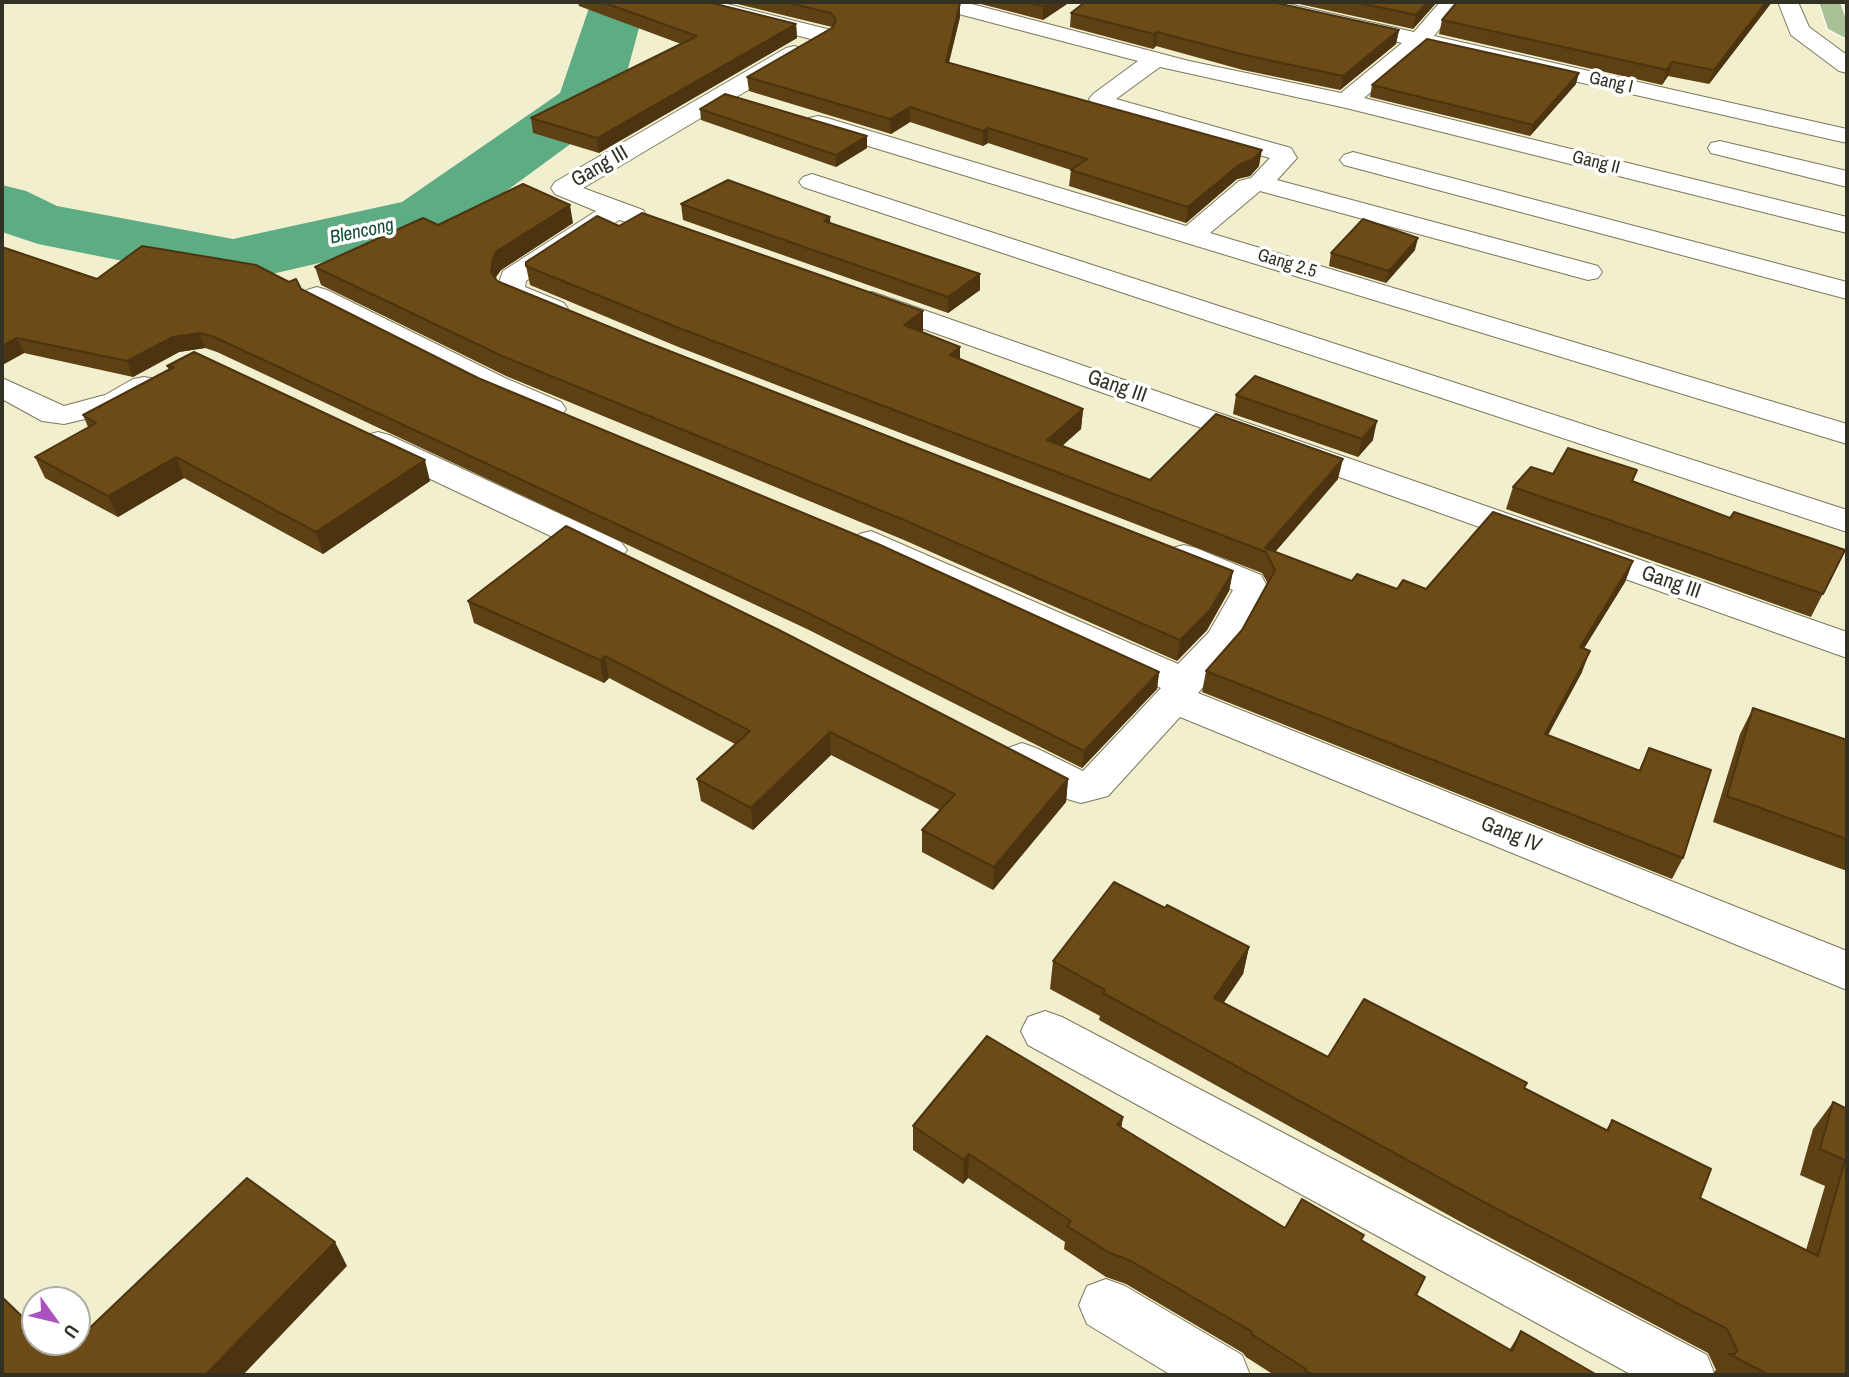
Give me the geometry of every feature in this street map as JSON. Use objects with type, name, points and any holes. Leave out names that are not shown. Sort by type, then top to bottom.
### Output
[{"type":"main road","points":[[1830,2],[1836,24],[1847,32]]},
{"type":"street","name":"Gang III","points":[[656,224],[580,197],[564,188],[739,99],[823,36],[708,6],[709,2]]},
{"type":"street","name":"Gang II","points":[[943,2],[1156,59],[1346,101],[1847,225]]},
{"type":"street","name":"Gang I","points":[[1252,2],[1847,136]]},
{"type":"street","points":[[1346,101],[1419,40],[1451,2]]},
{"type":"street","points":[[1788,2],[1799,30],[1847,66]]},
{"type":"street","points":[[1047,30],[1067,16]]},
{"type":"street","points":[[1156,59],[1101,99],[1102,103],[1282,152],[1284,158],[1260,183]]},
{"type":"street","name":"Gang 2.5","points":[[792,115],[1847,434]]},
{"type":"street","points":[[1720,148],[1847,178]]},
{"type":"street","points":[[1353,160],[1847,291]]},
{"type":"street","points":[[811,183],[1847,521]]},
{"type":"street","points":[[1192,235],[1248,186],[1260,183],[1588,272]]},
{"type":"street","points":[[577,318],[515,293],[511,288],[513,276],[616,210]]},
{"type":"street","name":"Gang III","points":[[839,289],[1847,645]]},
{"type":"street","points":[[317,296],[494,385],[574,419]]},
{"type":"street","points":[[2,387],[53,414],[64,415],[116,402],[169,373]]},
{"type":"street","points":[[346,427],[632,561]]},
{"type":"street","name":"Gang IV","points":[[841,529],[1180,691],[1847,971]]},
{"type":"street","points":[[994,743],[1081,788],[1087,787],[1094,785],[1180,691],[1223,640],[1251,590],[1248,583],[1238,577],[1162,547]]},
{"type":"street","points":[[1045,1031],[1687,1375]]},
{"type":"street","points":[[1106,1305],[1223,1375]]},
{"type":"building","points":[[602,2],[708,2],[796,24],[597,138],[531,118],[697,36]]},
{"type":"building","points":[[784,2],[960,3],[946,62],[1262,150],[1252,160],[1240,164],[1188,207],[1071,170],[1087,159],[988,128],[983,131],[910,107],[890,119],[747,77],[832,28],[836,20],[831,13]]},
{"type":"building","points":[[1026,2],[1050,2],[1043,6]]},
{"type":"building","points":[[1085,2],[1272,2],[1399,30],[1343,76],[1071,13]]},
{"type":"building","points":[[1355,2],[1428,2],[1416,15]]},
{"type":"building","points":[[1457,2],[1766,2],[1714,70],[1672,62],[1667,70],[1442,20]]},
{"type":"building","points":[[1427,39],[1579,73],[1533,125],[1372,85]]},
{"type":"building","points":[[725,94],[867,136],[836,155],[700,109]]},
{"type":"building","points":[[728,180],[830,217],[824,221],[980,274],[948,297],[681,204]]},
{"type":"building","points":[[523,184],[570,205],[497,251],[491,272],[497,281],[1233,571],[1210,610],[1180,640],[904,520],[502,356],[315,267],[423,218],[438,225]]},
{"type":"building","points":[[642,213],[923,311],[904,325],[960,347],[950,355],[1083,409],[1047,440],[1150,480],[1216,414],[1343,459],[1265,548],[1352,581],[1357,574],[1397,589],[1403,580],[1426,589],[1493,512],[1633,561],[1580,647],[1590,651],[1545,734],[1640,771],[1649,748],[1711,770],[1683,858],[1206,671],[1242,630],[1275,570],[1266,552],[674,326],[526,266],[526,262],[597,216],[619,226]]},
{"type":"building","points":[[1363,219],[1418,238],[1389,271],[1331,253]]},
{"type":"building","points":[[142,246],[256,265],[289,282],[296,279],[301,289],[478,378],[878,544],[1159,672],[1084,751],[808,613],[212,336],[199,333],[173,337],[127,361],[17,338],[2,346],[2,247],[97,279]]},
{"type":"building","points":[[194,352],[425,460],[316,532],[176,457],[108,496],[35,457],[96,423],[83,415],[174,367],[167,366]]},
{"type":"building","points":[[1255,376],[1377,421],[1362,439],[1236,395]]},
{"type":"building","points":[[1568,448],[1637,470],[1632,481],[1730,518],[1734,512],[1845,550],[1823,594],[1513,487],[1531,467],[1553,474]]},
{"type":"building","points":[[566,526],[779,630],[1068,779],[994,867],[922,830],[955,794],[830,732],[751,808],[697,779],[750,731],[605,656],[600,660],[468,601]]},
{"type":"building","points":[[1753,708],[1847,740],[1847,839],[1727,796]]},
{"type":"building","points":[[1114,882],[1165,908],[1167,905],[1249,947],[1214,998],[1328,1057],[1364,999],[1527,1083],[1524,1088],[1608,1131],[1612,1120],[1711,1169],[1700,1198],[1818,1256],[1845,1160],[1820,1149],[1833,1102],[1847,1109],[1847,1375],[1769,1375],[1729,1354],[1735,1354],[1737,1350],[1727,1329],[1480,1200],[1103,993],[1105,990],[1053,961]]},
{"type":"building","points":[[987,1036],[1123,1117],[1117,1125],[1285,1228],[1302,1199],[1364,1235],[1361,1240],[1425,1277],[1416,1295],[1512,1351],[1521,1331],[1597,1375],[1313,1375],[1305,1371],[1306,1369],[1253,1335],[1251,1331],[1131,1261],[1110,1253],[1067,1226],[1071,1221],[969,1154],[964,1160],[913,1126]]},
{"type":"building","points":[[247,1178],[335,1242],[205,1375],[2,1375],[2,1297],[21,1315],[21,1356],[91,1356],[91,1327]]},
{"type":"waterway","name":"Blencong","points":[[2,206],[38,223],[233,261],[425,218],[588,102],[618,2]]}]
